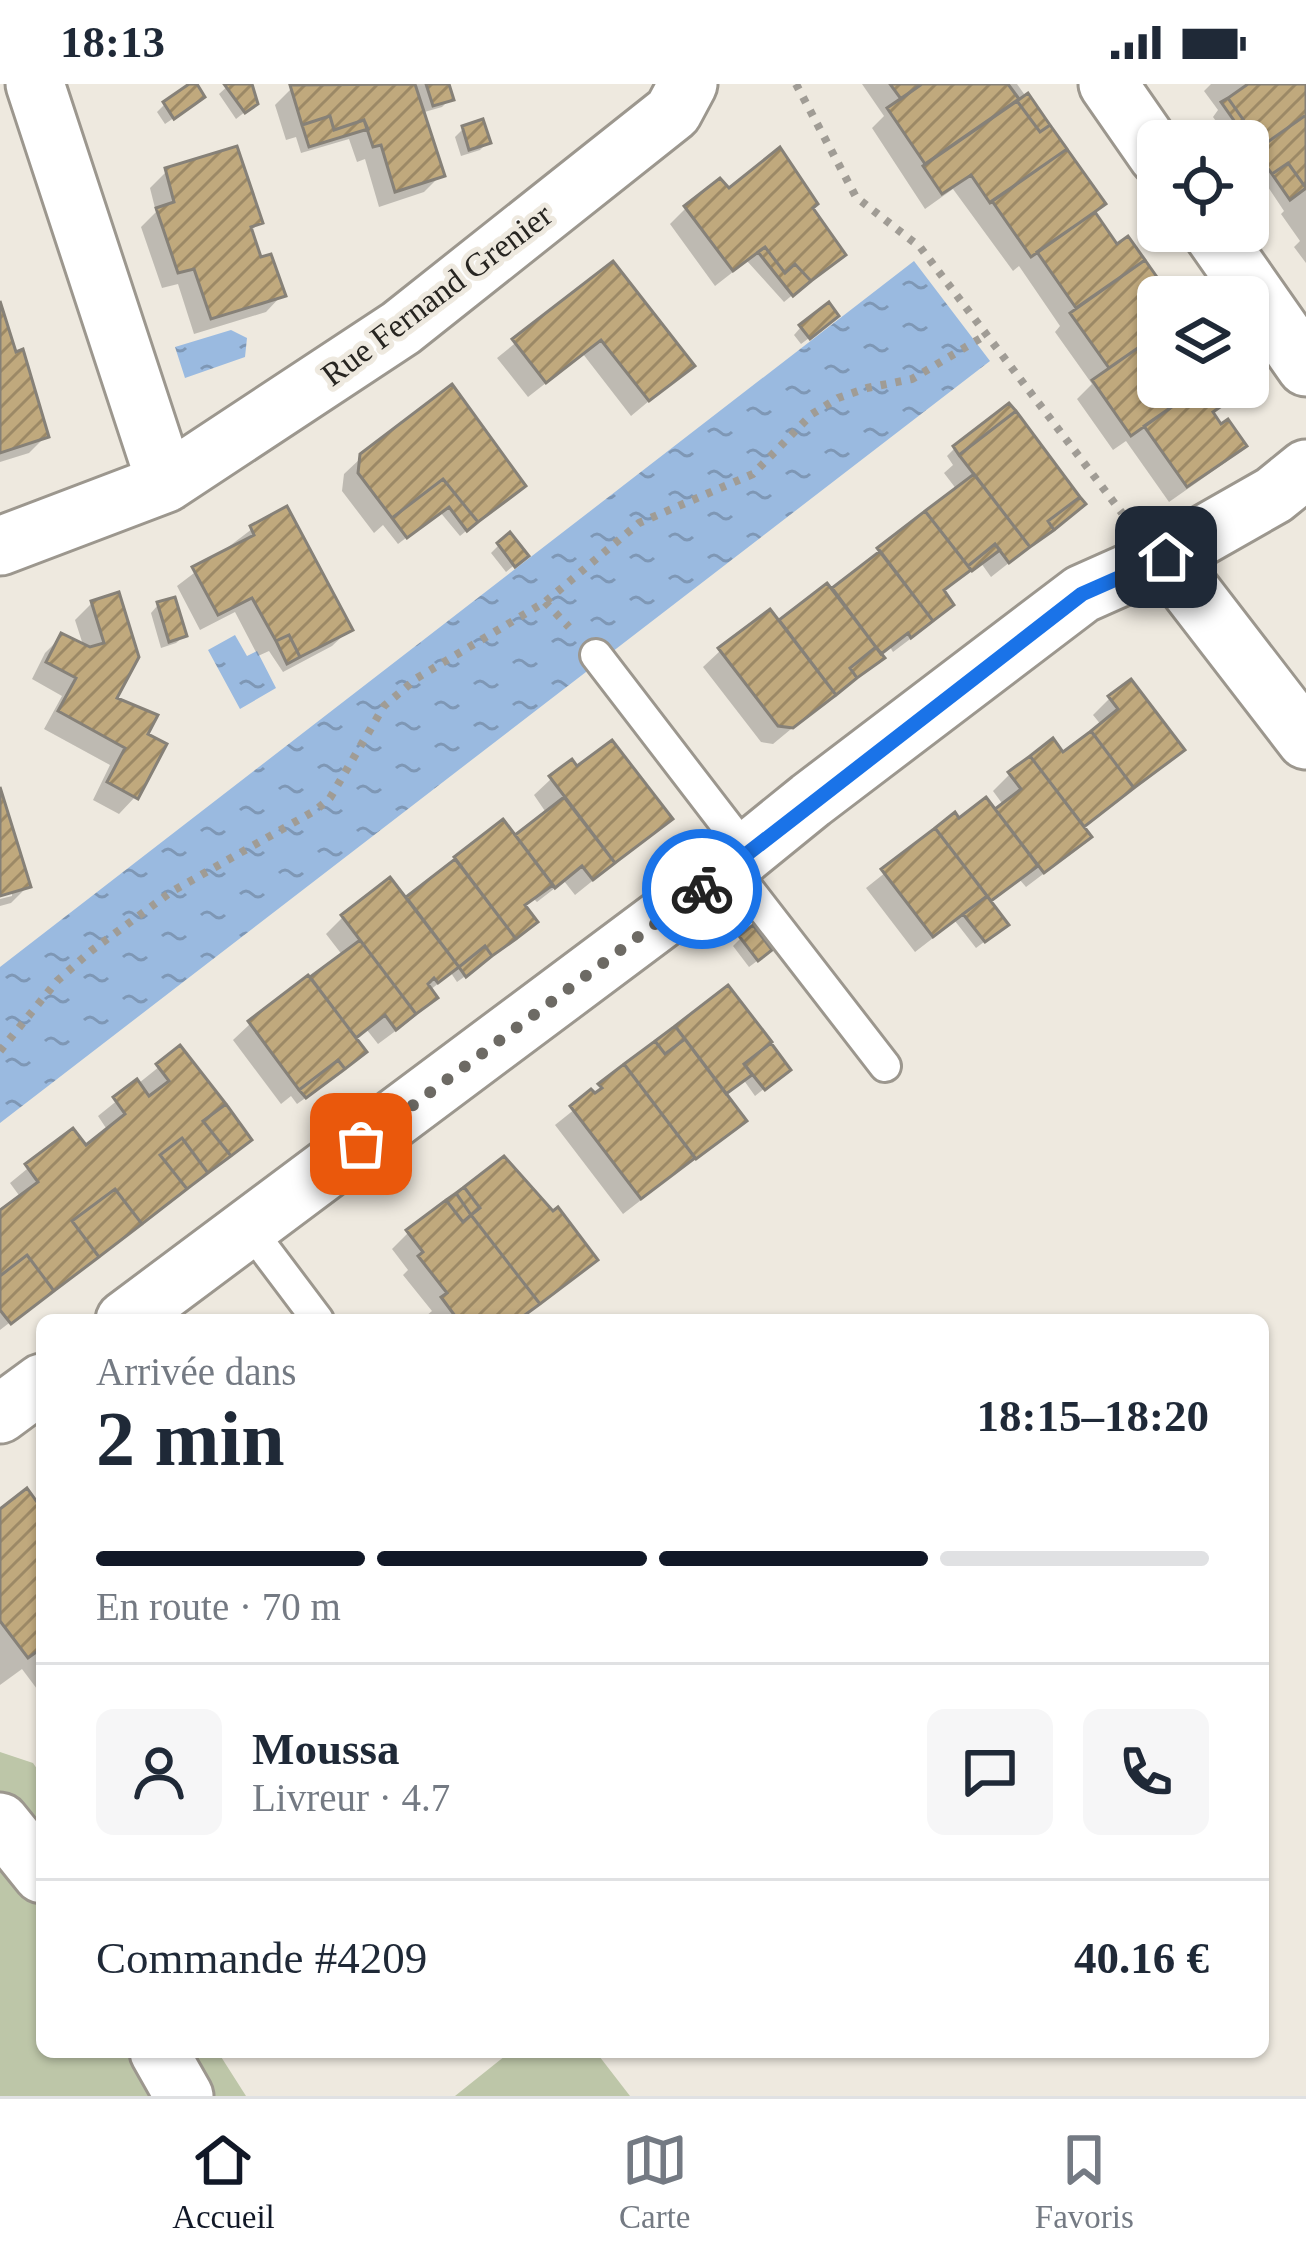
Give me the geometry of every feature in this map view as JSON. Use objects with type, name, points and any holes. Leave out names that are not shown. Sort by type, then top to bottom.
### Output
[{"type":"street","points":[[35,84],[166,483]]},
{"type":"street","name":"Rue Fernand Grenier","points":[[0,546],[166,483],[401,328],[673,112],[688,84]]},
{"type":"street","points":[[1108,84],[1137,126]]},
{"type":"street","points":[[1225,252],[1306,367]]},
{"type":"street","points":[[133,1314],[739,860],[1082,594],[1166,557],[1274,494],[1306,469]]},
{"type":"street","points":[[1166,557],[1306,740]]},
{"type":"street","points":[[0,1822],[36,1867]]},
{"type":"street","points":[[162,2058],[184,2096]]},
{"type":"lane","points":[[596,655],[885,1066]]},
{"type":"lane","points":[[248,1227],[313,1314]]},
{"type":"path","points":[[796,84],[856,197],[920,247],[1128,521],[1166,557]]},
{"type":"path","points":[[0,1051],[57,981],[91,951],[171,892],[278,835],[330,798],[384,706],[417,678],[544,602],[639,523],[753,474],[812,414],[838,398],[912,379],[986,335]]},
{"type":"green space","points":[[0,1752],[36,1767],[36,2058],[222,2058],[246,2096],[0,2096]]},
{"type":"green space","points":[[502,2058],[601,2058],[630,2096],[455,2096]]},
{"type":"water","points":[[914,261],[990,361],[0,1123],[0,967]]},
{"type":"water","points":[[231,330],[247,338],[245,357],[185,378],[175,347]]},
{"type":"water","points":[[235,635],[247,656],[257,651],[276,688],[240,709],[208,650]]},
{"type":"building","points":[[189,84],[197,84],[205,97],[174,119],[163,102]]},
{"type":"building","points":[[224,84],[252,84],[258,104],[245,113]]},
{"type":"building","points":[[415,84],[445,176],[395,192],[381,145],[373,147],[364,120],[334,130],[330,116],[302,125],[290,85]]},
{"type":"building","points":[[426,84],[449,84],[454,100],[433,106]]},
{"type":"building","points":[[890,84],[922,84],[901,99]]},
{"type":"building","points":[[922,84],[1008,84],[1019,99],[925,164],[887,108]]},
{"type":"building","points":[[1248,84],[1306,84],[1306,115],[1269,141],[1269,120],[1243,120],[1228,98]]},
{"type":"building","points":[[1028,93],[1050,125],[1040,132],[1017,101]]},
{"type":"building","points":[[1228,98],[1243,120],[1234,120],[1221,102]]},
{"type":"building","points":[[1017,101],[1040,132],[1050,125],[1067,149],[990,203],[971,175],[942,194],[923,166]]},
{"type":"building","points":[[1306,115],[1306,188],[1288,163],[1272,174],[1269,141]]},
{"type":"building","points":[[330,116],[334,130],[364,120],[368,129],[309,147],[302,125]]},
{"type":"building","points":[[483,119],[491,143],[469,150],[462,126]]},
{"type":"building","points":[[237,146],[263,223],[251,227],[261,257],[271,254],[286,296],[211,319],[194,269],[178,273],[156,208],[174,202],[165,168]]},
{"type":"building","points":[[780,147],[818,204],[813,208],[846,255],[811,281],[795,264],[785,273],[765,247],[733,271],[684,206],[720,178],[729,188]]},
{"type":"building","points":[[1067,149],[1106,204],[1031,257],[992,201]]},
{"type":"building","points":[[1288,163],[1306,188],[1290,200],[1272,174]]},
{"type":"building","points":[[1095,212],[1117,244],[1128,236],[1145,260],[1076,308],[1037,252]]},
{"type":"building","points":[[765,247],[785,273],[795,264],[811,281],[793,296],[758,252]]},
{"type":"building","points":[[1145,260],[1156,276],[1137,276],[1137,349],[1109,368],[1070,313]]},
{"type":"building","points":[[613,261],[695,366],[649,401],[601,340],[546,383],[512,339]]},
{"type":"building","points":[[0,301],[16,352],[23,349],[49,437],[0,453]]},
{"type":"building","points":[[829,302],[839,316],[810,339],[799,325]]},
{"type":"building","points":[[1137,349],[1137,408],[1170,408],[1131,436],[1092,380]]},
{"type":"building","points":[[452,384],[526,486],[478,522],[443,479],[392,518],[358,473],[360,454]]},
{"type":"building","points":[[1009,403],[1016,411],[959,455],[953,446]]},
{"type":"building","points":[[1170,408],[1219,408],[1213,412],[1221,424],[1228,419],[1247,446],[1187,487],[1144,426]]},
{"type":"building","points":[[1016,411],[1080,497],[1048,521],[1054,530],[1030,547],[959,455]]},
{"type":"building","points":[[974,474],[1030,547],[1009,563],[995,544],[968,566],[925,511]]},
{"type":"building","points":[[443,479],[478,522],[467,531],[449,507],[407,538],[392,518]]},
{"type":"building","points":[[1080,497],[1086,504],[1054,530],[1048,521]]},
{"type":"building","points":[[287,506],[353,630],[300,657],[289,635],[276,641],[252,598],[218,615],[192,567],[254,535],[250,526]]},
{"type":"building","points":[[925,511],[971,570],[944,590],[954,605],[933,621],[877,548]]},
{"type":"building","points":[[510,532],[529,556],[515,567],[497,543]]},
{"type":"building","points":[[995,544],[1000,550],[972,571],[968,566]]},
{"type":"building","points":[[880,551],[933,621],[881,654],[832,588]]},
{"type":"building","points":[[827,583],[876,647],[850,668],[857,678],[836,695],[779,620]]},
{"type":"building","points":[[119,592],[139,657],[117,698],[158,715],[148,734],[167,744],[138,799],[107,782],[125,748],[58,711],[76,678],[46,662],[61,633],[90,647],[104,643],[91,601]]},
{"type":"building","points":[[175,597],[187,636],[169,642],[157,602]]},
{"type":"building","points":[[770,609],[836,695],[793,728],[778,726],[718,648]]},
{"type":"building","points":[[289,635],[300,657],[287,664],[276,641]]},
{"type":"building","points":[[876,647],[885,658],[857,678],[850,668]]},
{"type":"building","points":[[1131,679],[1185,750],[1134,788],[1091,731],[1118,709],[1108,696]]},
{"type":"building","points":[[1091,731],[1134,788],[1084,827],[1030,756],[1053,738],[1063,752]]},
{"type":"building","points":[[612,740],[673,819],[615,863],[549,776],[572,759],[577,766]]},
{"type":"building","points":[[1030,756],[1092,837],[1044,873],[995,809],[1021,789],[1008,772]]},
{"type":"building","points":[[0,787],[31,887],[0,896]]},
{"type":"building","points":[[564,797],[615,863],[593,880],[582,866],[555,888],[515,835]]},
{"type":"building","points":[[986,797],[1038,866],[991,901],[935,828],[955,812],[959,818]]},
{"type":"building","points":[[503,819],[553,885],[525,905],[538,922],[516,939],[454,857]]},
{"type":"building","points":[[935,828],[987,896],[933,937],[881,869]]},
{"type":"building","points":[[455,859],[516,939],[492,956],[485,946],[459,967],[406,897]]},
{"type":"building","points":[[390,877],[459,967],[438,983],[434,978],[428,984],[438,998],[416,1014],[341,915]]},
{"type":"building","points":[[987,896],[1009,925],[985,942],[963,914]]},
{"type":"building","points":[[753,925],[772,950],[758,961],[739,936]]},
{"type":"building","points":[[360,940],[416,1014],[396,1030],[385,1015],[356,1038],[310,977]]},
{"type":"building","points":[[485,946],[492,956],[466,977],[459,967]]},
{"type":"building","points":[[308,975],[367,1052],[345,1069],[338,1060],[299,1090],[248,1021]]},
{"type":"building","points":[[728,985],[772,1042],[744,1064],[752,1075],[726,1094],[675,1026]]},
{"type":"building","points":[[675,1026],[685,1039],[665,1054],[655,1041]]},
{"type":"building","points":[[685,1039],[747,1121],[696,1159],[624,1064],[655,1041],[665,1054]]},
{"type":"building","points":[[771,1043],[791,1070],[765,1090],[744,1064]]},
{"type":"building","points":[[180,1045],[226,1104],[203,1121],[231,1156],[208,1173],[182,1138],[160,1155],[187,1189],[142,1224],[115,1189],[72,1221],[99,1257],[54,1291],[27,1255],[0,1276],[0,1210],[38,1182],[25,1164],[73,1128],[86,1145],[125,1114],[113,1097],[137,1079],[149,1096],[169,1081],[156,1064]]},
{"type":"building","points":[[338,1060],[345,1069],[306,1098],[299,1090]]},
{"type":"building","points":[[624,1064],[695,1158],[641,1199],[570,1106],[591,1089],[595,1093],[602,1088],[598,1084]]},
{"type":"building","points":[[226,1104],[252,1140],[231,1156],[203,1121]]},
{"type":"building","points":[[182,1138],[208,1173],[187,1189],[160,1155]]},
{"type":"building","points":[[504,1156],[553,1211],[558,1207],[598,1260],[540,1304],[471,1215],[480,1208],[464,1187]]},
{"type":"building","points":[[464,1187],[480,1208],[471,1215],[456,1193]]},
{"type":"building","points":[[115,1189],[142,1224],[99,1257],[72,1221]]},
{"type":"building","points":[[456,1193],[471,1215],[463,1222],[446,1200]]},
{"type":"building","points":[[446,1200],[463,1222],[471,1215],[540,1304],[526,1314],[454,1314],[441,1297],[447,1293],[418,1256],[423,1252],[406,1230]]},
{"type":"building","points":[[27,1255],[54,1291],[11,1324],[0,1310],[0,1276]]},
{"type":"building","points":[[27,1488],[36,1501],[36,1652],[28,1658],[0,1621],[0,1509]]},
{"type":"way so far","points":[[361,1144],[702,889]]},
{"type":"route","points":[[702,889],[1082,594],[1166,557]]}]
